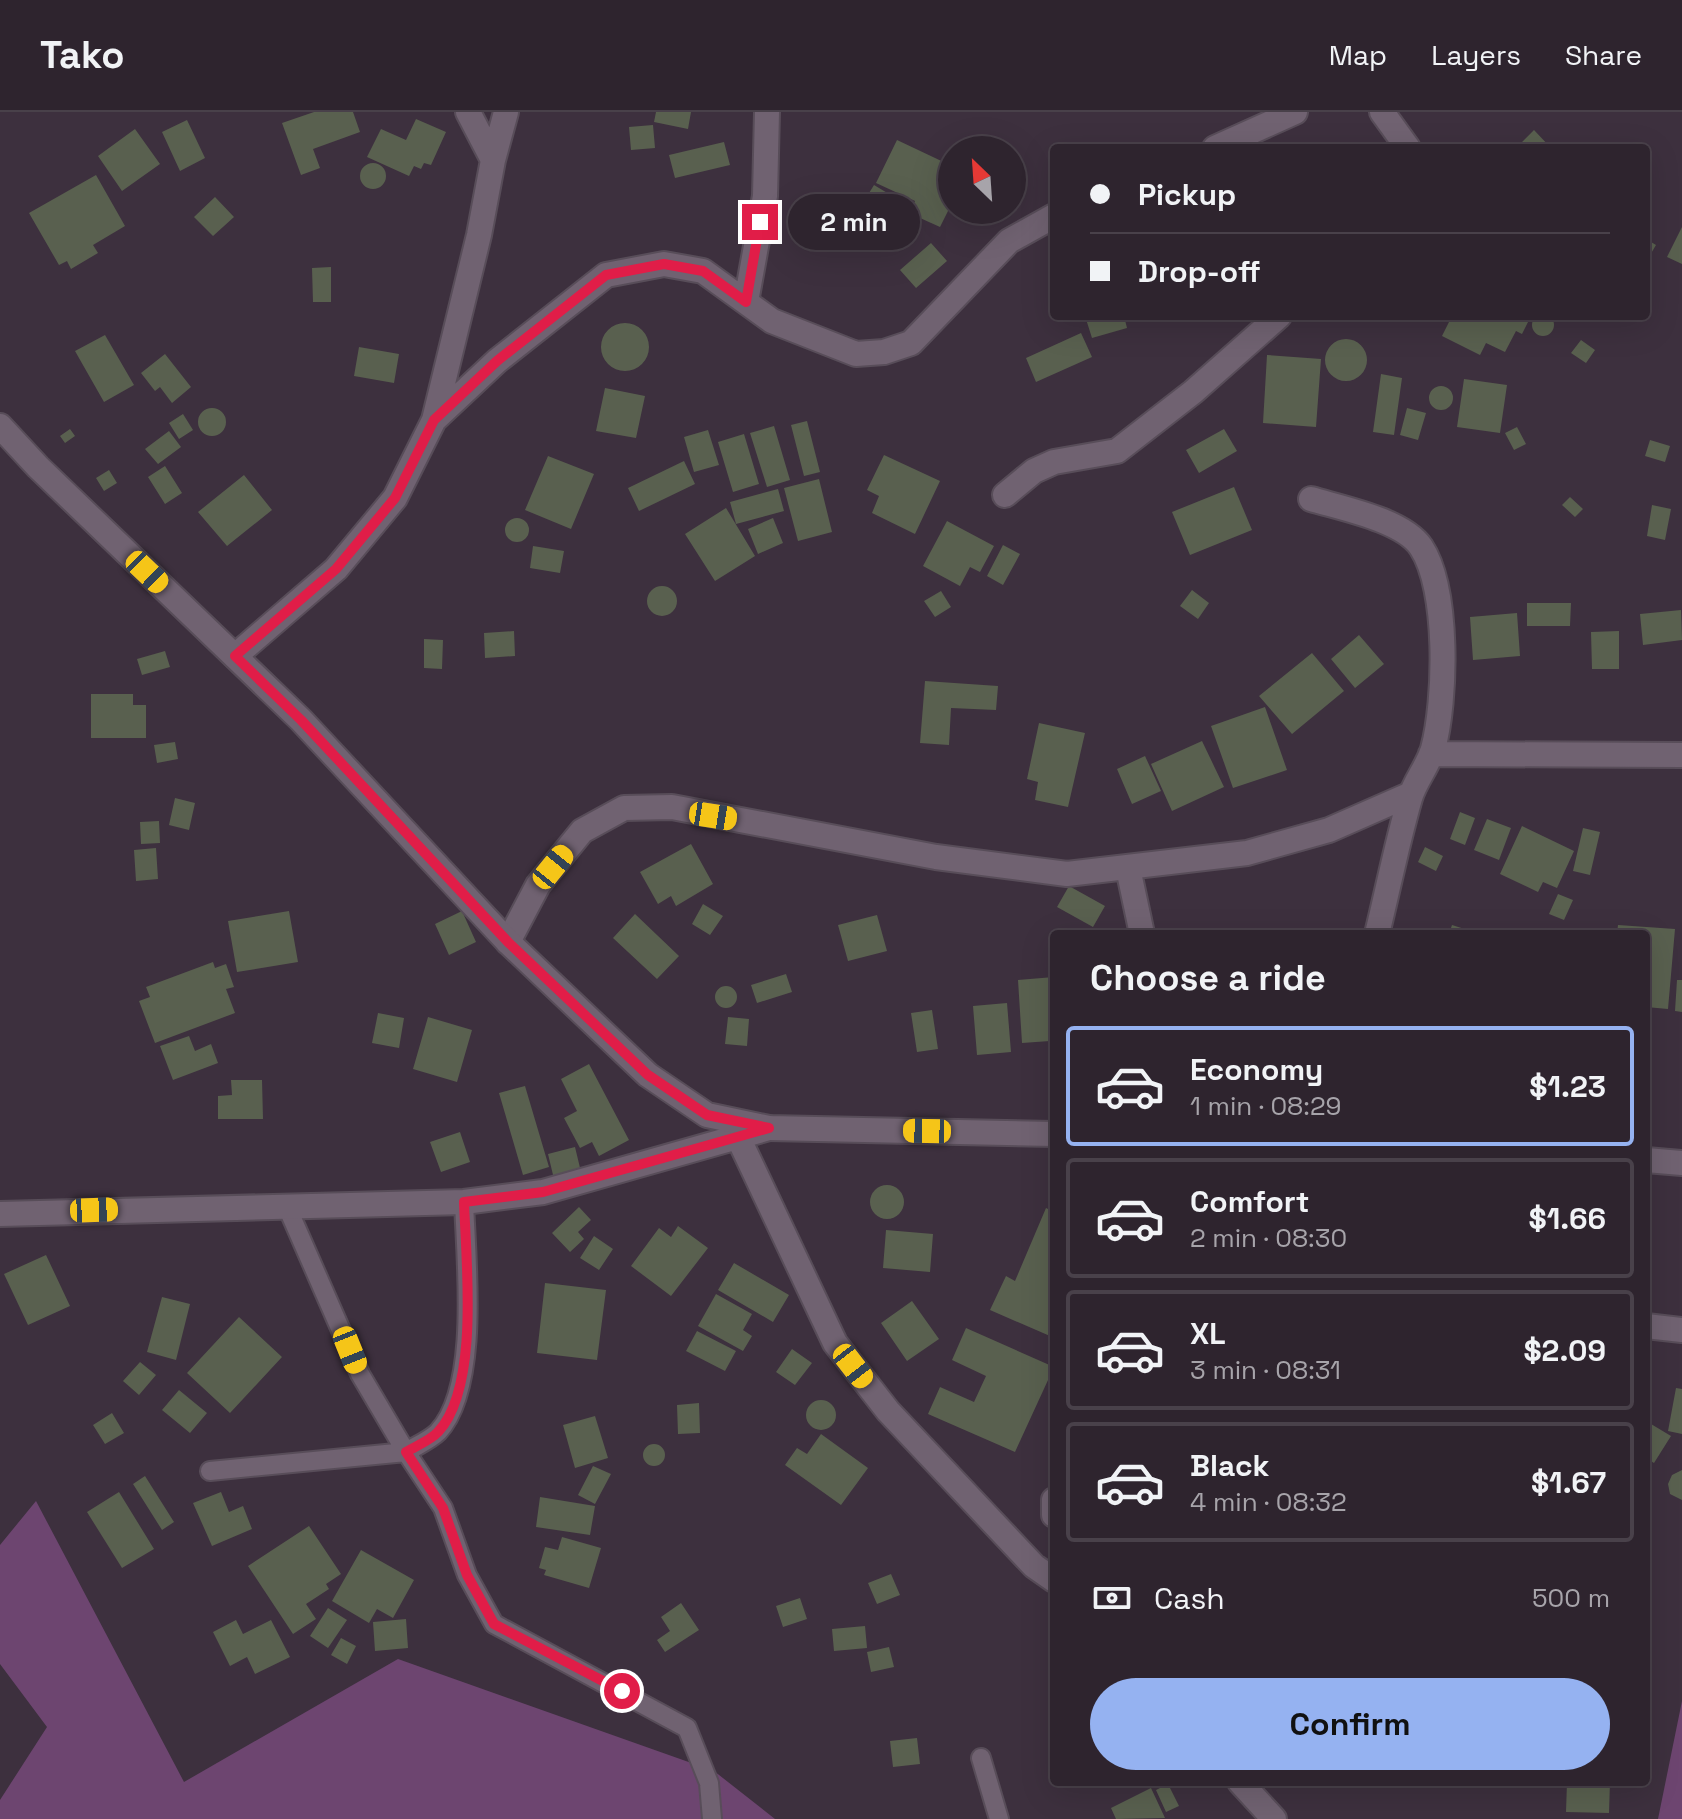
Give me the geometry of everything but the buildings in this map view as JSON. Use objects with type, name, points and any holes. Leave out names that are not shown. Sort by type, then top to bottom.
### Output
[{"type":"street","points":[[468,112],[493,160]]},
{"type":"street","points":[[235,656],[336,569],[395,498],[434,420],[506,112]]},
{"type":"street","points":[[746,302],[765,196],[767,112]]},
{"type":"street","points":[[1224,144],[1295,112]]},
{"type":"street","points":[[1382,112],[1405,144]]},
{"type":"street","points":[[434,420],[497,361],[606,275],[664,264],[703,271],[772,321],[856,354],[884,352],[911,343],[1009,241],[1050,218]]},
{"type":"street","points":[[1005,495],[1034,471],[1054,462],[1117,451],[1193,392],[1274,320]]},
{"type":"street","points":[[0,426],[38,467],[301,720],[508,942],[648,1075],[707,1115],[769,1128],[1050,1134]]},
{"type":"street","points":[[1311,499],[1401,529],[1421,547],[1436,591],[1442,624],[1442,716],[1431,754],[1411,794],[1378,930]]},
{"type":"street","points":[[1431,754],[1682,755]]},
{"type":"street","points":[[508,942],[538,885],[582,831],[624,808],[672,807],[936,857],[1067,874],[1247,853],[1329,830],[1411,794]]},
{"type":"street","points":[[1128,868],[1141,930]]},
{"type":"street","points":[[0,1214],[157,1208],[288,1209],[464,1202],[543,1192],[769,1128]]},
{"type":"street","points":[[738,1137],[835,1343],[888,1411],[1034,1566],[1050,1577]]},
{"type":"street","points":[[1650,1160],[1682,1163]]},
{"type":"street","points":[[1650,1326],[1682,1330]]},
{"type":"street","points":[[1251,1786],[1274,1819]]},
{"type":"lane","points":[[210,1471],[406,1452],[438,1432],[461,1390],[468,1293],[464,1202]]},
{"type":"lane","points":[[288,1209],[360,1374],[443,1508],[467,1575],[494,1624],[687,1728],[709,1783],[712,1819]]},
{"type":"lane","points":[[981,1758],[999,1819]]},
{"type":"shaded area","points":[[36,1501],[184,1782],[398,1659],[714,1771],[775,1819],[0,1819],[0,1800],[47,1727],[0,1664],[0,1545]]},
{"type":"shaded area","points":[[1682,1701],[1682,1819],[1658,1819]]},
{"type":"route","points":[[622,1691],[494,1624],[467,1575],[443,1508],[406,1452],[438,1432],[461,1390],[468,1293],[464,1202],[543,1192],[769,1128],[707,1115],[648,1075],[508,942],[301,720],[235,656],[336,569],[395,498],[434,420],[497,361],[606,275],[664,264],[703,271],[746,302],[760,222]]}]
